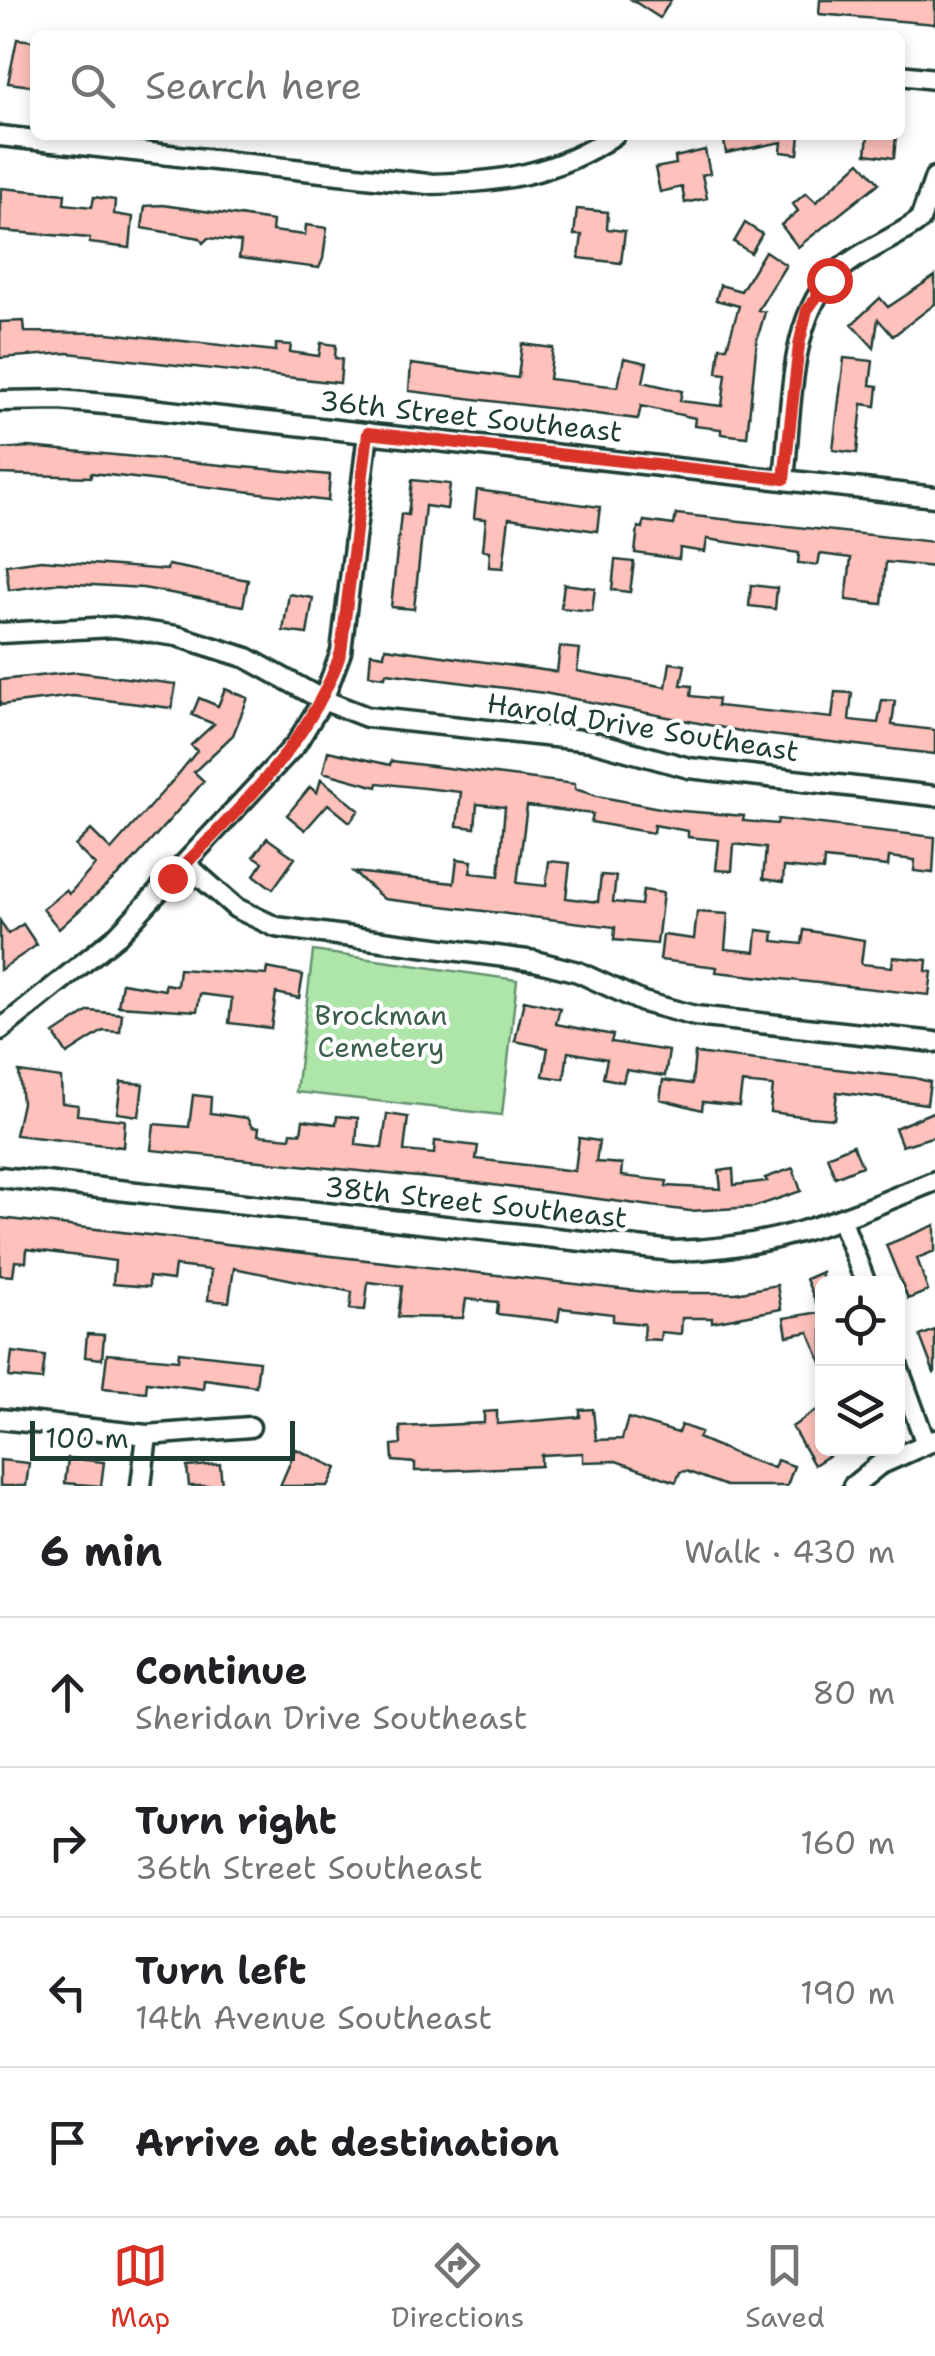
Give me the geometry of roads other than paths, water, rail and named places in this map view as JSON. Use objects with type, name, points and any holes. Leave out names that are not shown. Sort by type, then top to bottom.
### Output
[{"type":"street","points":[[905,76],[935,79]]},
{"type":"street","points":[[0,136],[30,139]]},
{"type":"street","points":[[36,140],[428,184],[494,183],[548,170],[605,140]]},
{"type":"street","points":[[784,479],[807,310],[829,280],[851,260],[920,220],[935,177]]},
{"type":"street","name":"36th Street Southeast","points":[[0,402],[60,400],[935,496]]},
{"type":"street","points":[[0,1030],[27,1004],[82,967],[186,864],[296,744],[323,700],[341,652],[368,433]]},
{"type":"street","name":"Harold Drive Southeast","points":[[0,633],[114,627],[177,636],[246,658],[323,700],[367,717],[591,741],[689,768],[935,796]]},
{"type":"street","points":[[186,864],[236,908],[276,927],[534,960],[578,972],[643,1002],[694,1016],[935,1042]]},
{"type":"street","name":"38th Street Southeast","points":[[0,1177],[674,1251],[729,1250],[767,1243],[841,1219],[935,1181]]},
{"type":"street","points":[[841,1219],[863,1276]]},
{"type":"street","points":[[853,1486],[880,1466],[931,1442],[905,1384]]},
{"type":"street","points":[[0,1419],[147,1435],[250,1427]]},
{"type":"street","points":[[141,1486],[147,1435]]},
{"type":"park label","name":"Brockman Cemetery","points":[[381,1031]]}]
